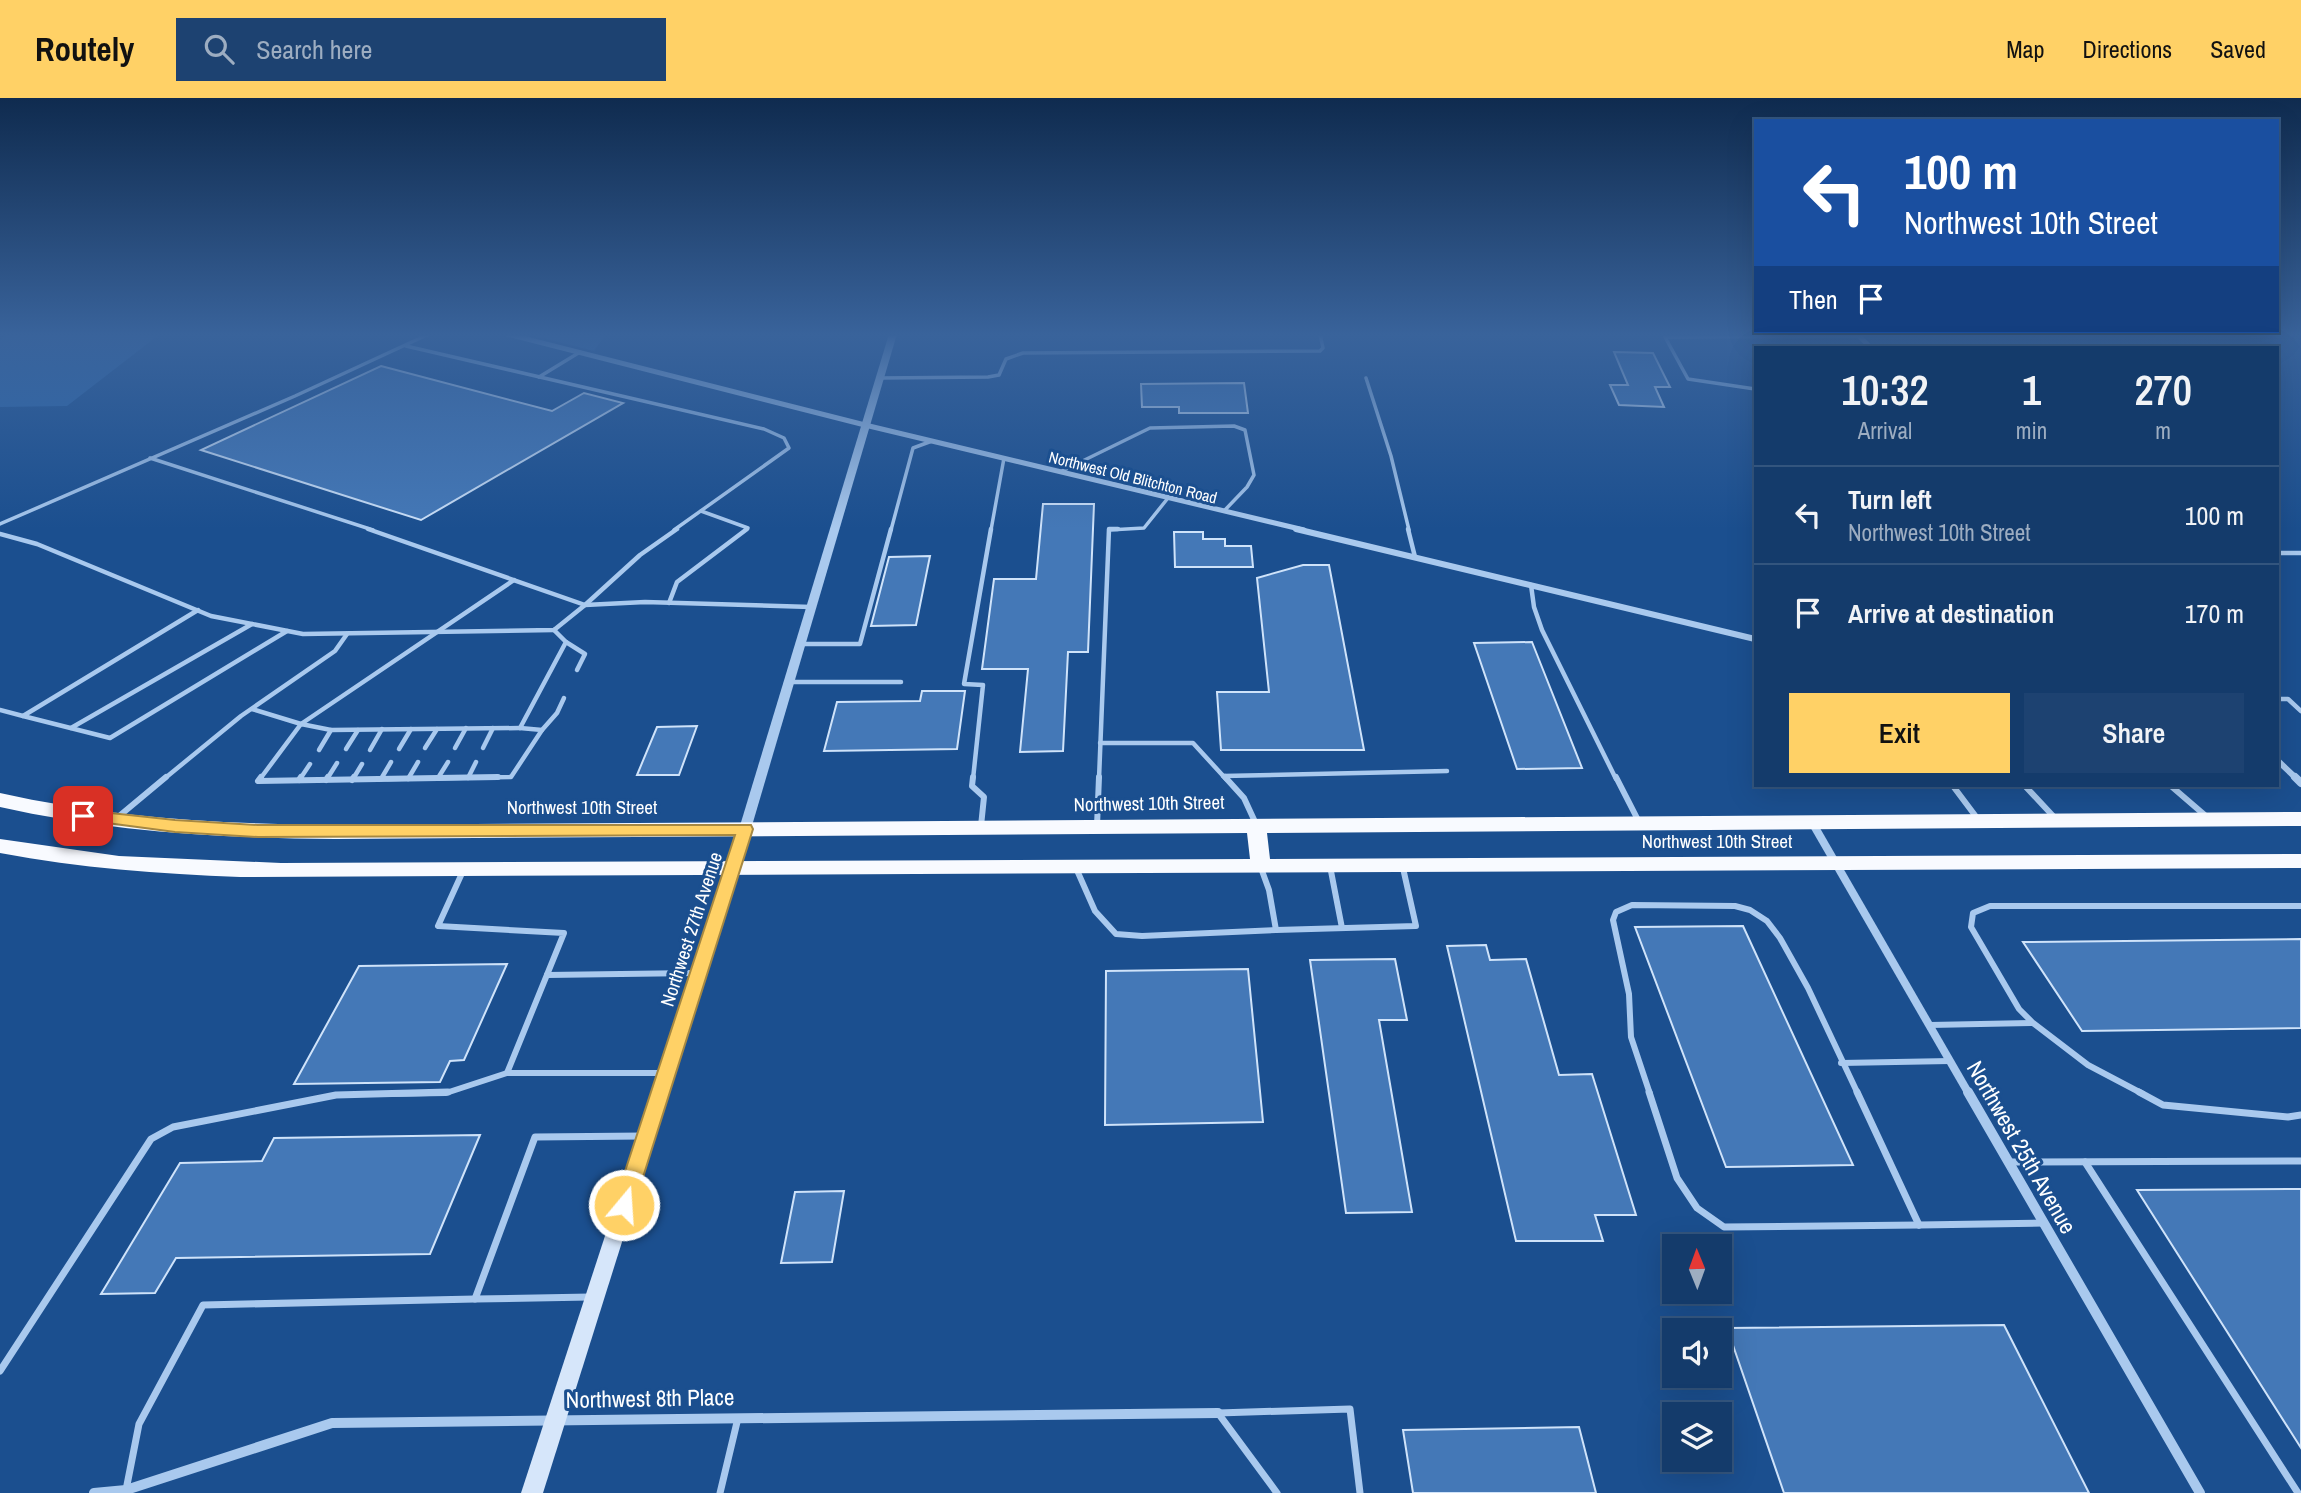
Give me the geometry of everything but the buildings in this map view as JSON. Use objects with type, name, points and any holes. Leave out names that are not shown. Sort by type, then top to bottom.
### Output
[{"type":"highway","name":"Northwest 10th Street","points":[[0,800],[116,819],[258,831],[2301,819]]},
{"type":"highway","points":[[1256,824],[1261,867]]},
{"type":"highway","name":"Northwest 10th Street","points":[[0,846],[38,854],[113,862],[220,869],[463,871],[2301,861]]},
{"type":"main road","name":"Northwest 27th Avenue","points":[[532,1493],[745,829]]},
{"type":"street","name":"Northwest Old Blitchton Road","points":[[764,399],[1754,639]]},
{"type":"street","name":"Northwest 27th Avenue","points":[[745,829],[873,399]]},
{"type":"street","points":[[2279,762],[2301,783]]},
{"type":"street","name":"Northwest 25th Avenue","points":[[1812,821],[2200,1493]]},
{"type":"street","name":"Northwest 8th Place","points":[[94,1493],[126,1491],[332,1423],[1218,1413]]},
{"type":"lane","points":[[0,524],[285,399]]},
{"type":"lane","points":[[0,534],[37,544],[211,616],[303,634],[554,630],[640,555],[789,447],[784,438],[764,429],[635,399]]},
{"type":"lane","points":[[1373,399],[1391,456],[1415,557]]},
{"type":"lane","points":[[1060,472],[1150,428],[1234,426],[1245,430],[1254,475],[1247,487],[1224,511]]},
{"type":"lane","points":[[800,644],[860,644],[913,448],[932,441]]},
{"type":"lane","points":[[150,458],[306,507],[585,605],[669,603],[811,607]]},
{"type":"lane","points":[[980,827],[984,797],[972,786],[984,685],[964,684],[1004,458]]},
{"type":"lane","points":[[1097,826],[1109,528],[1144,528],[1168,498]]},
{"type":"lane","points":[[669,603],[677,582],[748,528],[701,511]]},
{"type":"lane","points":[[2279,553],[2301,553]]},
{"type":"lane","points":[[514,580],[301,724],[258,781],[511,777],[542,730],[557,713],[564,698]]},
{"type":"lane","points":[[1531,585],[1530,598],[1546,635],[1610,769],[1640,822]]},
{"type":"lane","points":[[23,716],[198,610]]},
{"type":"lane","points":[[71,728],[253,624]]},
{"type":"lane","points":[[554,630],[566,642],[585,654],[578,670]]},
{"type":"lane","points":[[0,710],[110,738],[287,631]]},
{"type":"lane","points":[[116,819],[251,709],[335,651],[347,634]]},
{"type":"lane","points":[[520,728],[566,642]]},
{"type":"lane","points":[[789,682],[901,682]]},
{"type":"lane","points":[[2279,699],[2288,699],[2301,711]]},
{"type":"lane","points":[[251,709],[331,730],[542,730]]},
{"type":"lane","points":[[456,748],[466,728]]},
{"type":"lane","points":[[482,748],[493,728]]},
{"type":"lane","points":[[370,750],[383,729]]},
{"type":"lane","points":[[399,749],[411,729]]},
{"type":"lane","points":[[425,748],[437,729]]},
{"type":"lane","points":[[319,750],[331,730]]},
{"type":"lane","points":[[346,750],[358,730]]},
{"type":"lane","points":[[1100,743],[1194,743],[1244,798],[1256,824]]},
{"type":"lane","points":[[381,779],[391,762]]},
{"type":"lane","points":[[408,779],[418,762]]},
{"type":"lane","points":[[439,778],[448,762]]},
{"type":"lane","points":[[468,778],[476,762]]},
{"type":"lane","points":[[326,780],[337,763]]},
{"type":"lane","points":[[299,780],[310,764]]},
{"type":"lane","points":[[352,780],[362,764]]},
{"type":"lane","points":[[1223,776],[1447,771]]},
{"type":"lane","points":[[1954,787],[1979,820]]},
{"type":"lane","points":[[2026,787],[2056,820]]},
{"type":"lane","points":[[2172,787],[2209,819]]},
{"type":"lane","points":[[1330,866],[1342,928]]},
{"type":"lane","points":[[1076,868],[1095,911],[1116,933],[1142,936],[1416,926],[1403,866]]},
{"type":"lane","points":[[1261,867],[1269,890],[1276,930]]},
{"type":"lane","points":[[463,871],[438,926],[564,933],[507,1073]]},
{"type":"lane","points":[[1920,1226],[1808,988],[1767,921],[1750,910],[1735,906],[1633,905],[1616,912],[1613,920],[1629,994],[1631,1037],[1677,1178],[1697,1208],[1724,1227],[1920,1226],[2044,1223]]},
{"type":"lane","points":[[2301,906],[1990,906],[1973,913],[1971,927],[2019,1009],[2032,1023],[2088,1065],[2163,1105],[2288,1117],[2301,1115]]},
{"type":"lane","points":[[547,975],[699,973]]},
{"type":"lane","points":[[1930,1026],[2032,1023]]},
{"type":"lane","points":[[1841,1063],[1951,1061]]},
{"type":"lane","points":[[0,1371],[151,1139],[161,1132],[173,1127],[336,1095],[446,1093],[507,1073],[667,1073]]},
{"type":"lane","points":[[475,1299],[535,1137],[646,1136]]},
{"type":"lane","points":[[2008,1162],[2301,1161]]},
{"type":"lane","points":[[2085,1162],[2298,1493]]},
{"type":"lane","points":[[126,1491],[139,1424],[203,1304],[595,1297]]},
{"type":"lane","points":[[1218,1413],[1350,1409],[1360,1493]]},
{"type":"lane","points":[[1218,1413],[1277,1493]]},
{"type":"lane","points":[[720,1493],[738,1418]]},
{"type":"shaded area","points":[[0,399],[76,399],[67,406],[0,407]]},
{"type":"route","points":[[83,816],[175,826],[258,831],[745,829],[624,1205]]}]
